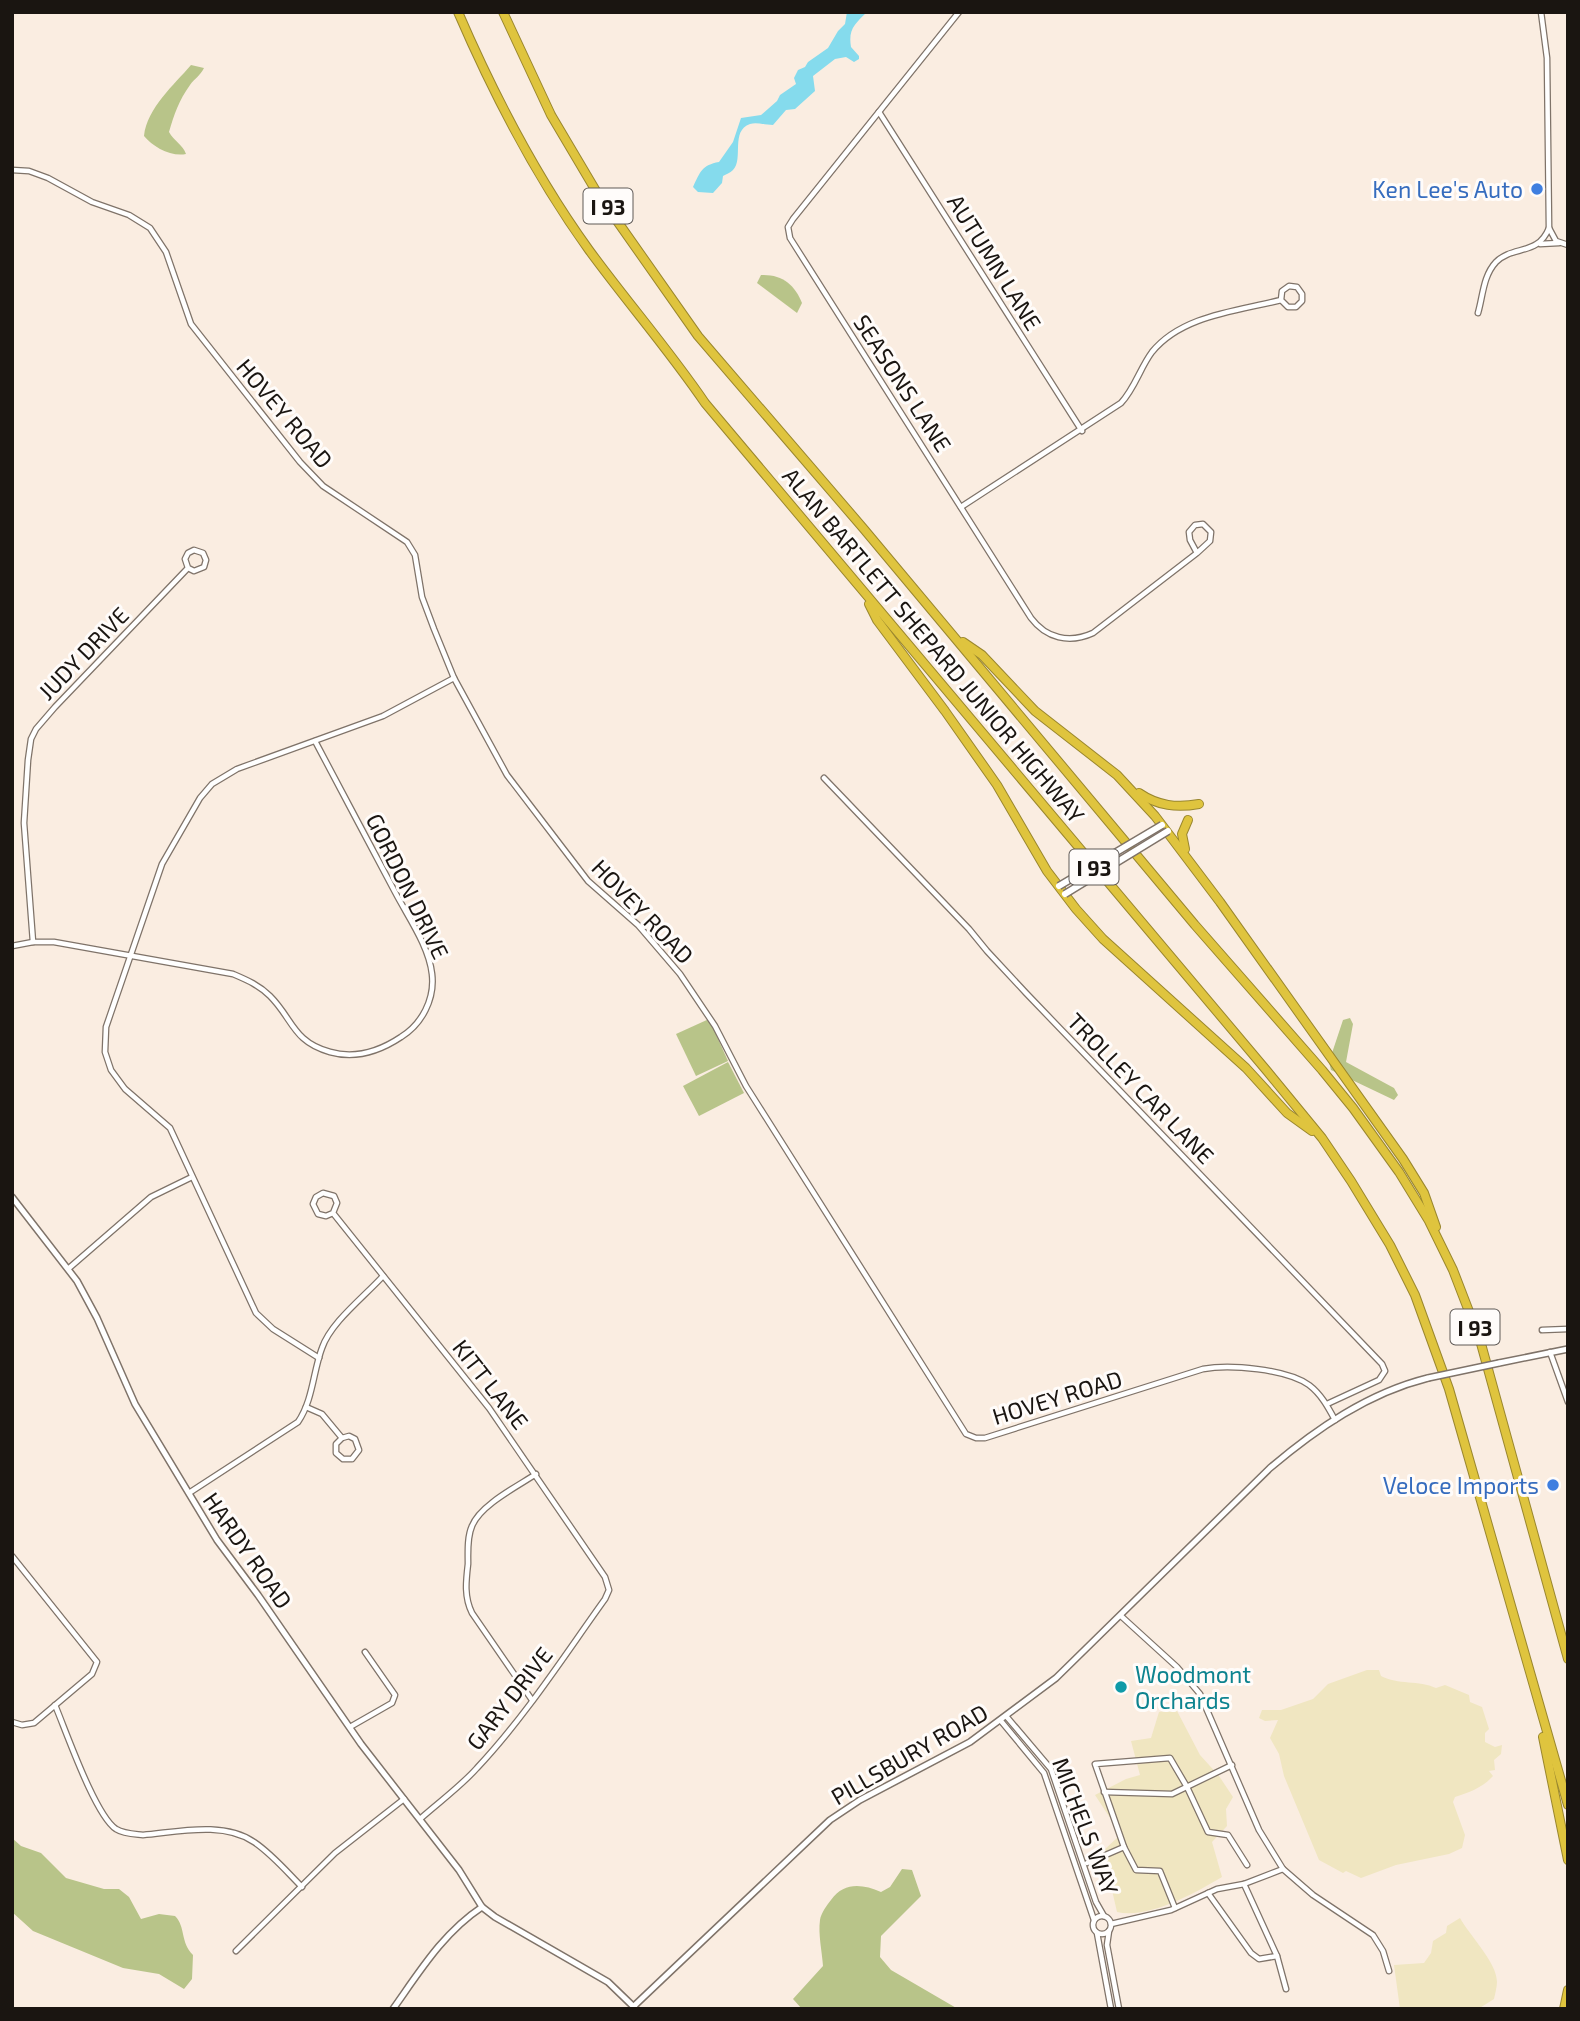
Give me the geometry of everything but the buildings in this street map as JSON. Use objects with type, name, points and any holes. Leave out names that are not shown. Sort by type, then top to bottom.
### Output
[{"type":"highway","name":"ALAN BARTLETT SHEPARD JUNIOR HIGHWAY","points":[[458,12],[486,74],[523,142],[589,250],[705,403],[1322,1138],[1390,1245],[1429,1328],[1449,1389],[1568,1805]]},
{"type":"highway","name":"ALAN BARTLETT SHEPARD JUNIOR HIGHWAY","points":[[503,12],[551,115],[596,191],[698,336],[1195,925],[1346,1099],[1399,1172],[1429,1221],[1454,1270],[1480,1340],[1568,1659]]},
{"type":"highway","points":[[865,595],[877,620],[997,785],[1047,871],[1065,894],[1103,939],[1245,1068],[1287,1113],[1322,1138]]},
{"type":"highway","points":[[953,635],[982,655],[1035,711],[1127,784],[1159,804],[1183,807],[1199,804]]},
{"type":"highway","points":[[1127,784],[1188,858],[1403,1159],[1424,1194],[1440,1244]]},
{"type":"highway","points":[[1188,820],[1182,834],[1188,858]]},
{"type":"highway","points":[[1531,1679],[1568,1860]]},
{"type":"highway","points":[[1564,2009],[1568,1990]]},
{"type":"main road","points":[[1059,886],[1165,828]]},
{"type":"main road","points":[[1065,894],[1165,828]]},
{"type":"street","name":"SEASONS LANE","points":[[959,12],[793,219],[788,231],[791,241],[1034,622],[1045,632],[1060,638],[1077,639],[1093,633],[1197,553]]},
{"type":"street","points":[[1541,12],[1547,56],[1549,228],[1554,239],[1568,246]]},
{"type":"street","name":"AUTUMN LANE","points":[[879,112],[1082,431]]},
{"type":"street","name":"HOVEY ROAD","points":[[12,170],[48,178],[92,202],[129,215],[150,228],[166,253],[191,324],[300,462],[323,486],[403,538],[412,550],[425,609],[454,678],[499,763],[537,818],[588,881],[646,933],[689,985],[715,1026],[746,1086],[966,1434],[985,1438],[1214,1367],[1255,1370],[1299,1380],[1311,1387],[1327,1404],[1335,1420]]},
{"type":"street","points":[[1539,244],[1549,228]]},
{"type":"street","points":[[1478,313],[1486,276],[1494,264],[1504,256],[1539,244],[1560,243]]},
{"type":"street","points":[[1296,286],[1302,292],[1302,301],[1296,307],[1286,306],[1281,300],[1281,293],[1287,287],[1296,286]]},
{"type":"street","points":[[961,507],[1121,404],[1152,353],[1168,336],[1194,322],[1281,300]]},
{"type":"street","points":[[1203,524],[1210,530],[1212,537],[1197,553],[1189,533],[1193,526],[1203,524]]},
{"type":"street","name":"JUDY DRIVE","points":[[197,550],[203,553],[206,564],[202,569],[194,571],[188,568],[185,559],[188,553],[197,550]]},
{"type":"street","name":"JUDY DRIVE","points":[[33,942],[24,823],[27,760],[31,739],[55,707],[188,568]]},
{"type":"street","points":[[319,1358],[274,1329],[256,1313],[170,1128],[117,1080],[107,1062],[104,1038],[106,1027],[162,864],[206,791],[218,779],[237,769],[383,716],[454,678]]},
{"type":"street","name":"GORDON DRIVE","points":[[12,946],[33,942],[62,943],[222,971],[250,981],[269,995],[301,1037],[327,1051],[350,1055],[373,1051],[395,1041],[414,1028],[427,1008],[433,985],[430,962],[315,741]]},
{"type":"street","name":"TROLLEY CAR LANE","points":[[824,778],[1118,1090],[1382,1364],[1385,1371],[1379,1380],[1327,1404]]},
{"type":"street","points":[[68,1269],[151,1197],[192,1177]]},
{"type":"street","name":"KITT LANE","points":[[327,1193],[334,1196],[337,1207],[333,1213],[326,1216],[315,1211],[313,1204],[316,1197],[327,1193]]},
{"type":"street","name":"HARDY ROAD","points":[[12,1196],[68,1269],[97,1318],[135,1404],[217,1541],[350,1727],[459,1870],[482,1907]]},
{"type":"street","name":"KITT LANE","points":[[333,1213],[489,1408],[536,1474],[608,1585]]},
{"type":"street","points":[[188,1493],[293,1426],[306,1406],[324,1343],[333,1328],[383,1276]]},
{"type":"street","points":[[1542,1330],[1568,1329]]},
{"type":"street","name":"PILLSBURY ROAD","points":[[482,1907],[608,1982],[635,2007],[830,1820],[860,1800],[971,1742],[1056,1678],[1270,1468],[1311,1435],[1388,1390],[1428,1378],[1568,1349]]},
{"type":"street","points":[[1550,1352],[1568,1402]]},
{"type":"street","points":[[306,1406],[322,1414],[342,1437],[351,1437],[358,1443],[359,1450],[354,1458],[343,1459],[336,1453],[336,1444],[342,1437]]},
{"type":"street","points":[[532,1700],[472,1613],[467,1602],[466,1585],[473,1522],[486,1508],[536,1474]]},
{"type":"street","points":[[12,1556],[97,1662],[92,1674],[34,1723],[22,1725],[12,1722]]},
{"type":"street","name":"GARY DRIVE","points":[[420,1819],[475,1770],[532,1700],[605,1599],[608,1585]]},
{"type":"street","points":[[1121,1616],[1187,1676],[1200,1694],[1266,1843],[1283,1869],[1313,1895],[1373,1935],[1383,1951],[1389,1971]]},
{"type":"street","points":[[350,1727],[395,1700],[395,1695],[365,1652]]},
{"type":"street","points":[[55,1705],[100,1810],[115,1828],[143,1835],[205,1830],[233,1833],[254,1842],[302,1887]]},
{"type":"street","name":"MICHELS WAY","points":[[1004,1718],[1051,1769],[1096,1902],[1104,1916]]},
{"type":"street","name":"MICHELS WAY","points":[[1004,1718],[1044,1773],[1094,1920]]},
{"type":"street","points":[[1175,1908],[1160,1871],[1136,1870],[1124,1847],[1095,1764],[1170,1758],[1208,1832],[1228,1835],[1247,1865]]},
{"type":"street","points":[[1104,1792],[1172,1794],[1232,1765]]},
{"type":"street","points":[[236,1951],[335,1853],[404,1799]]},
{"type":"street","points":[[1087,1863],[1124,1847]]},
{"type":"street","points":[[1111,1924],[1157,1914],[1208,1893],[1244,1884],[1283,1869]]},
{"type":"street","points":[[1244,1884],[1276,1956],[1286,1989]]},
{"type":"street","points":[[1208,1893],[1251,1953],[1259,1959],[1276,1956]]},
{"type":"street","points":[[393,2009],[444,1938],[482,1907]]},
{"type":"street","points":[[1111,1924],[1104,1916],[1094,1920],[1093,1926],[1097,1933],[1111,2009]]},
{"type":"street","points":[[1097,1933],[1104,1934],[1109,1931],[1111,1924]]},
{"type":"street","name":"MICHELS WAY","points":[[1109,1931],[1107,1945],[1119,2009]]},
{"type":"green space","points":[[191,65],[204,68],[186,91],[169,132],[186,154],[168,153],[144,136],[146,126],[169,89]]},
{"type":"green space","points":[[761,275],[775,276],[796,291],[802,303],[797,313],[757,283]]},
{"type":"green space","points":[[1350,1018],[1353,1024],[1346,1062],[1394,1088],[1398,1095],[1394,1100],[1331,1070],[1329,1062],[1343,1020]]},
{"type":"green space","points":[[709,1019],[728,1061],[696,1076],[676,1034]]},
{"type":"green space","points":[[728,1062],[744,1093],[699,1116],[683,1086]]},
{"type":"green space","points":[[12,1838],[21,1846],[41,1853],[66,1878],[104,1889],[119,1889],[129,1897],[141,1919],[159,1914],[175,1916],[181,1925],[186,1945],[193,1955],[192,1979],[184,1989],[159,1974],[123,1968],[33,1931],[12,1912]]},
{"type":"green space","points":[[902,1869],[912,1870],[921,1896],[881,1936],[880,1957],[891,1970],[958,2009],[802,2009],[793,1999],[823,1966],[820,1920],[828,1904],[836,1894],[848,1887],[867,1887],[881,1892],[890,1887]]},
{"type":"sand","points":[[1367,1670],[1379,1670],[1381,1676],[1394,1681],[1436,1688],[1445,1685],[1469,1695],[1470,1702],[1482,1707],[1489,1729],[1485,1733],[1485,1742],[1495,1747],[1502,1745],[1501,1754],[1494,1760],[1495,1770],[1489,1771],[1493,1776],[1480,1787],[1455,1797],[1453,1802],[1465,1835],[1462,1848],[1449,1854],[1396,1865],[1361,1878],[1346,1871],[1343,1873],[1319,1860],[1284,1776],[1279,1754],[1270,1738],[1278,1720],[1265,1721],[1259,1718],[1262,1710],[1281,1710],[1313,1699],[1328,1684]]},
{"type":"sand","points":[[1176,1709],[1200,1755],[1233,1797],[1226,1809],[1227,1826],[1212,1842],[1222,1877],[1185,1897],[1157,1908],[1143,1912],[1117,1912],[1103,1851],[1118,1837],[1118,1830],[1095,1795],[1140,1775],[1131,1741],[1151,1738],[1159,1712]]},
{"type":"sand","points":[[1460,1918],[1496,1974],[1494,1999],[1478,2009],[1400,2009],[1394,1965],[1424,1963],[1431,1953],[1433,1941],[1446,1933],[1447,1926]]},
{"type":"water","points":[[847,12],[867,12],[856,24],[851,36],[851,47],[859,59],[854,62],[846,57],[835,59],[813,76],[815,91],[795,109],[786,110],[773,125],[753,123],[744,128],[740,133],[733,170],[723,176],[722,183],[713,193],[698,192],[693,187],[700,173],[705,167],[719,162],[733,142],[741,118],[761,115],[780,95],[796,84],[794,78],[798,70],[828,48],[845,24]]},
{"type":"place","name":"Ken Lee's Auto","points":[[1537,189]]},
{"type":"place","name":"Veloce Imports","points":[[1553,1485]]},
{"type":"place","name":"Woodmont Orchards","points":[[1121,1687]]}]
